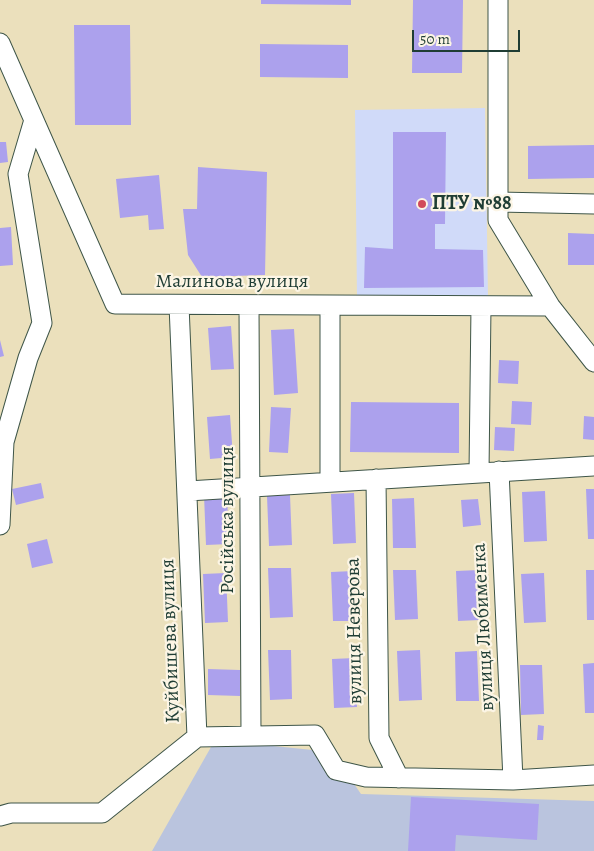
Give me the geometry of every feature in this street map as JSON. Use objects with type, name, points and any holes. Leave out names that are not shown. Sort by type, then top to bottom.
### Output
[{"type":"street","points":[[498,0],[498,220],[550,306],[594,362]]},
{"type":"street","name":"Малинова вулиця","points":[[0,43],[115,304],[550,306]]},
{"type":"street","points":[[0,525],[4,442],[28,358],[42,323],[18,174],[34,120]]},
{"type":"street","points":[[498,202],[594,204]]},
{"type":"street","name":"Куйбишева вулиця","points":[[179,304],[188,491],[196,737],[315,735],[336,770],[366,777],[513,780],[594,775]]},
{"type":"street","name":"Російська вулиця","points":[[249,305],[251,736]]},
{"type":"street","points":[[330,305],[330,482]]},
{"type":"street","points":[[479,472],[481,306]]},
{"type":"street","points":[[188,491],[594,466]]},
{"type":"street","name":"вулиця Любименка","points":[[499,471],[513,780]]},
{"type":"street","name":"вулиця Неверова","points":[[376,479],[379,738],[399,778]]},
{"type":"street","points":[[0,816],[11,813],[102,813],[196,737]]},
{"type":"shaded area","name":"ПТУ №88","points":[[485,108],[488,298],[357,300],[355,110]]},
{"type":"shaded area","points":[[215,740],[332,752],[361,794],[594,801],[594,851],[152,851]]},
{"type":"building","points":[[261,0],[351,0],[351,5],[261,4]]},
{"type":"building","points":[[413,0],[463,0],[462,73],[412,73]]},
{"type":"building","points":[[74,25],[130,25],[131,125],[75,125]]},
{"type":"building","points":[[260,44],[348,45],[348,78],[260,77]]},
{"type":"building","points":[[393,132],[446,132],[445,224],[435,224],[435,249],[483,250],[484,287],[364,288],[365,247],[393,249]]},
{"type":"building","points":[[0,142],[6,142],[8,162],[0,163]]},
{"type":"building","points":[[594,145],[594,178],[528,179],[528,146]]},
{"type":"building","points":[[198,167],[267,172],[265,275],[202,277],[188,255],[183,209],[197,209]]},
{"type":"building","points":[[159,175],[164,229],[149,230],[148,215],[120,218],[116,179]]},
{"type":"building","points":[[11,227],[13,265],[0,266],[0,228]]},
{"type":"building","points":[[568,233],[594,234],[594,265],[568,265]]},
{"type":"building","points":[[231,326],[234,369],[211,370],[208,328]]},
{"type":"building","points":[[294,329],[298,393],[274,395],[271,330]]},
{"type":"building","points":[[0,340],[4,356],[0,357]]},
{"type":"building","points":[[499,360],[519,361],[518,384],[498,383]]},
{"type":"building","points":[[512,401],[532,402],[531,425],[511,424]]},
{"type":"building","points":[[351,402],[459,403],[459,453],[350,452]]},
{"type":"building","points":[[271,407],[291,408],[288,453],[269,452]]},
{"type":"building","points":[[230,415],[233,457],[210,459],[207,417]]},
{"type":"building","points":[[584,416],[594,417],[594,440],[583,439]]},
{"type":"building","points":[[495,427],[515,428],[514,451],[494,450]]},
{"type":"building","points":[[41,483],[44,498],[16,505],[12,489]]},
{"type":"building","points":[[586,489],[594,489],[594,539],[588,539]]},
{"type":"building","points":[[545,491],[547,541],[524,542],[522,492]]},
{"type":"building","points":[[354,493],[356,543],[333,544],[331,494]]},
{"type":"building","points":[[227,494],[229,544],[206,545],[204,495]]},
{"type":"building","points":[[290,495],[292,545],[269,546],[267,496]]},
{"type":"building","points":[[414,498],[416,548],[393,548],[392,499]]},
{"type":"building","points":[[478,499],[481,525],[463,527],[461,500]]},
{"type":"building","points":[[47,539],[53,563],[32,568],[27,544]]},
{"type":"building","points":[[268,568],[291,568],[293,617],[270,618]]},
{"type":"building","points":[[393,570],[416,570],[418,619],[395,620]]},
{"type":"building","points":[[479,570],[480,620],[458,621],[456,571]]},
{"type":"building","points":[[586,570],[594,570],[594,620],[587,620]]},
{"type":"building","points":[[354,571],[356,621],[333,621],[331,572]]},
{"type":"building","points":[[226,573],[228,622],[205,623],[203,574]]},
{"type":"building","points":[[544,573],[546,622],[524,623],[521,574]]},
{"type":"building","points":[[268,650],[291,650],[292,699],[270,700]]},
{"type":"building","points":[[420,650],[422,700],[399,701],[397,651]]},
{"type":"building","points":[[477,651],[479,701],[456,701],[455,652]]},
{"type":"building","points":[[355,658],[357,707],[334,708],[332,659]]},
{"type":"building","points":[[594,663],[594,713],[585,713],[583,664]]},
{"type":"building","points":[[520,665],[542,665],[544,714],[521,715]]},
{"type":"building","points":[[208,669],[240,670],[240,696],[208,695]]},
{"type":"building","points":[[538,725],[544,726],[543,740],[537,740]]},
{"type":"building","points":[[411,797],[539,804],[537,840],[456,835],[455,851],[408,851]]},
{"type":"place","name":"ПТУ №88","points":[[422,204]]}]
